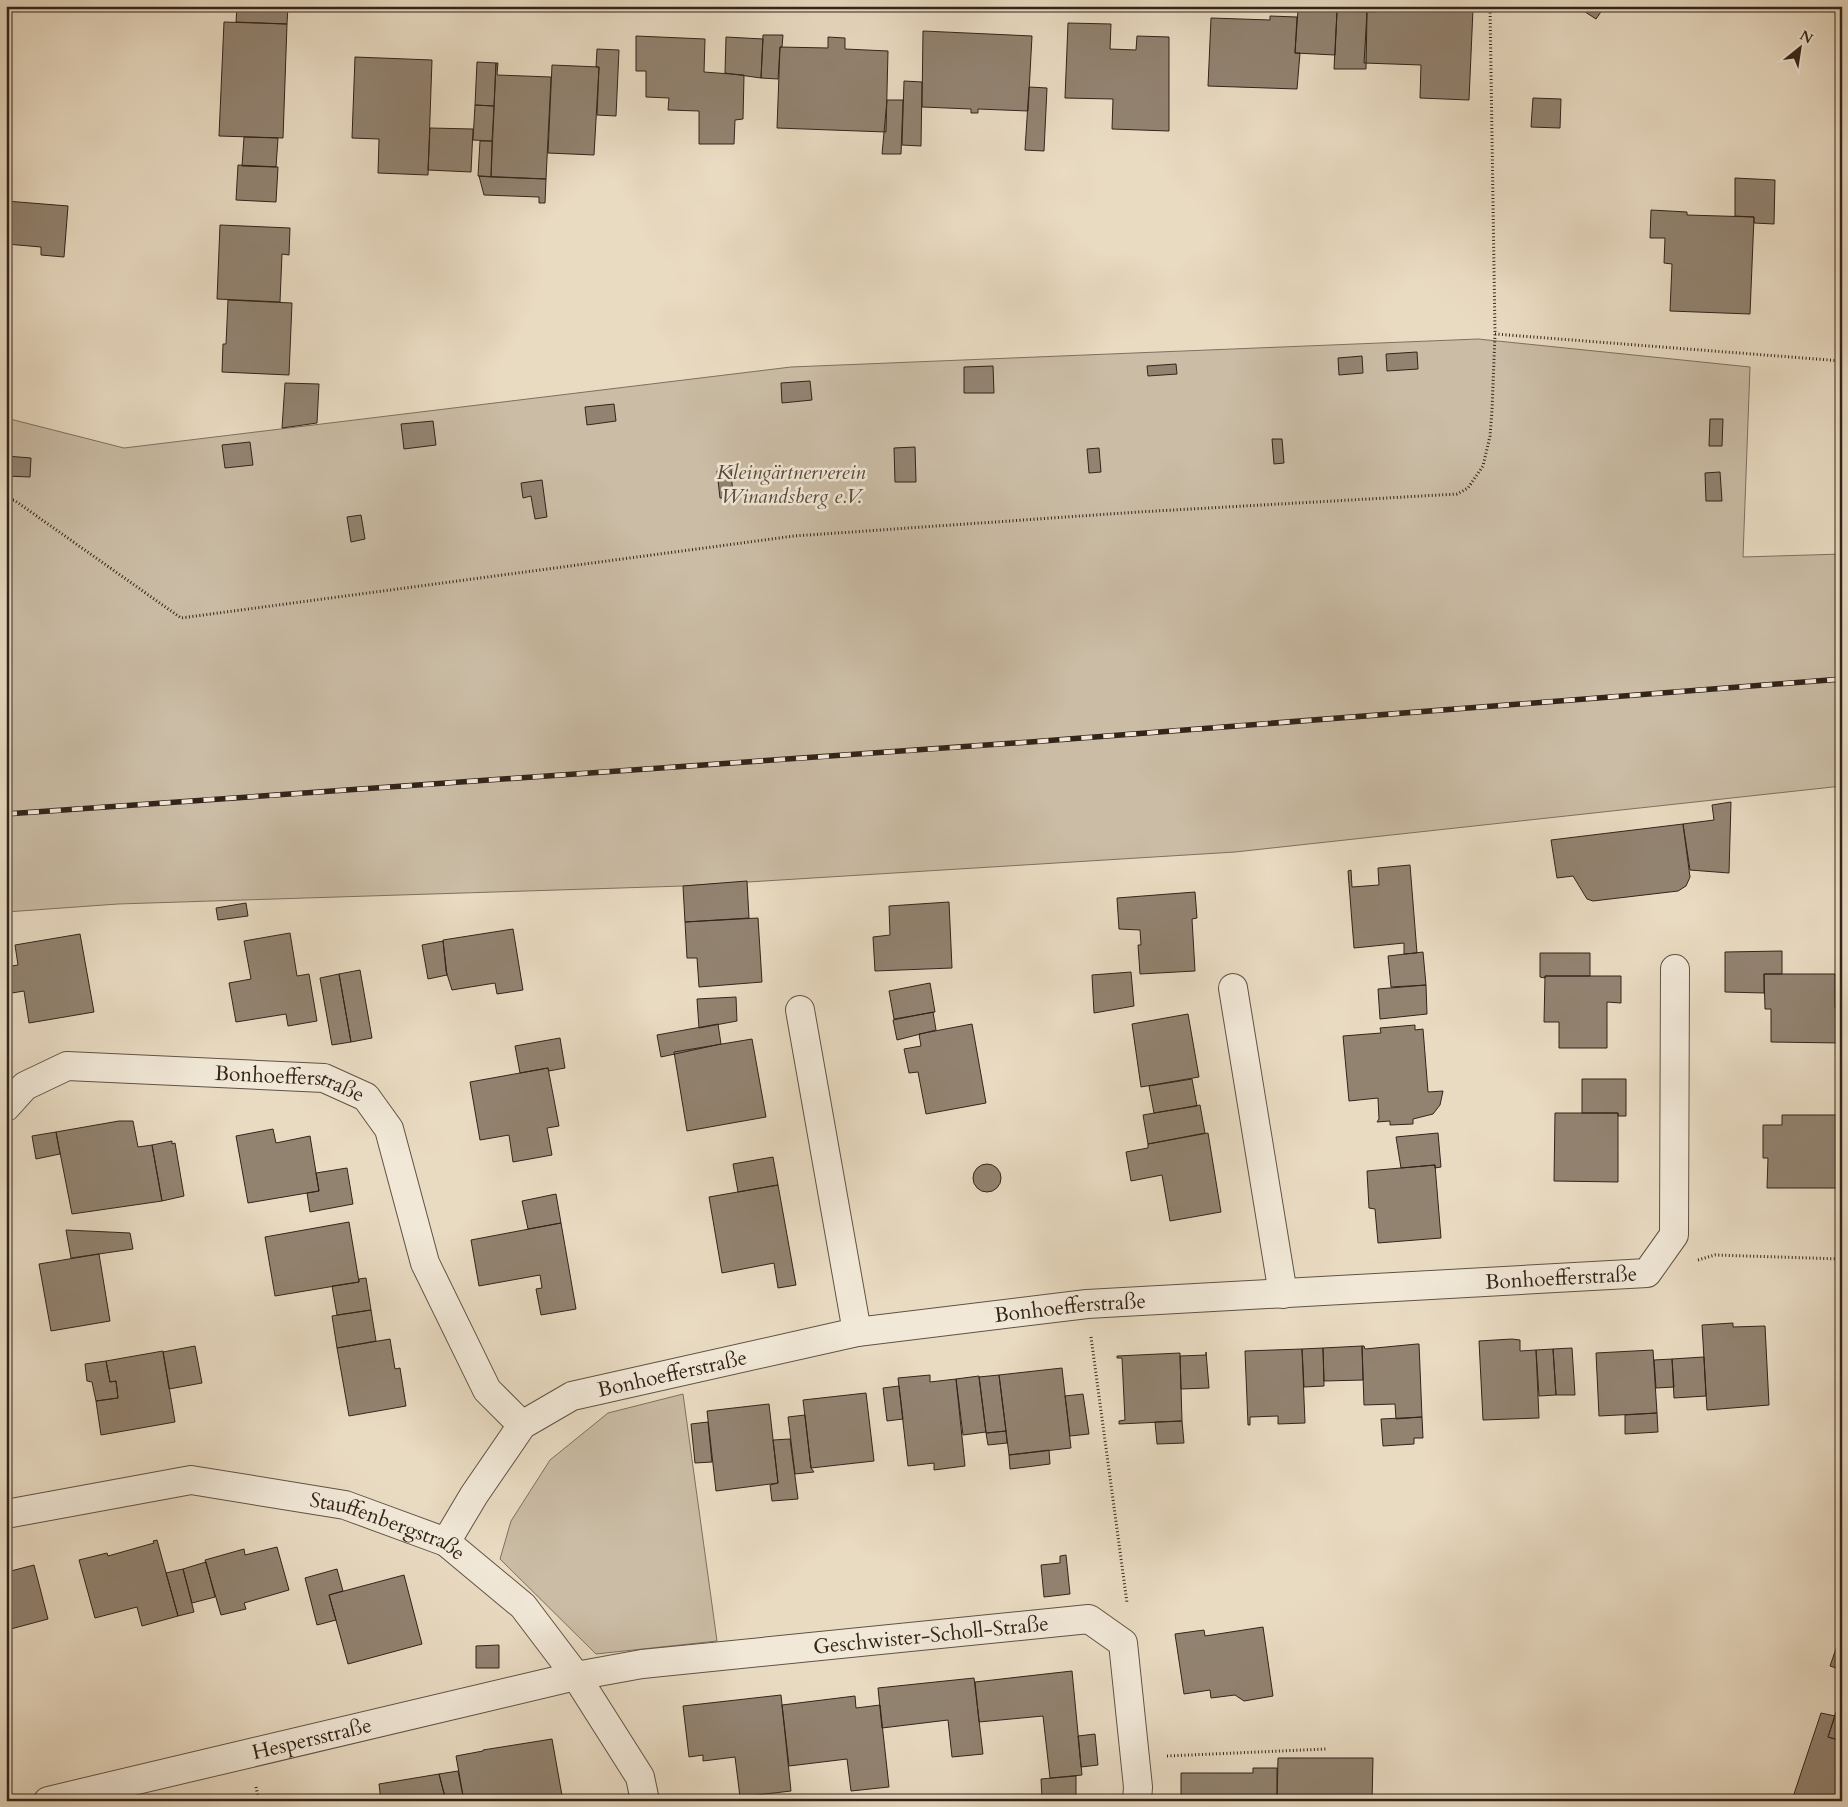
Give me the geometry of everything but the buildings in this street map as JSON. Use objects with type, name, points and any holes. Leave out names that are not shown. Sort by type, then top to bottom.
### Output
[{"type":"street","name":"Bonhoefferstraße","points":[[446,1542],[474,1495],[522,1425],[572,1396],[857,1332],[1087,1304],[1647,1273],[1674,1235],[1675,968]]},
{"type":"street","points":[[1233,988],[1284,1294]]},
{"type":"street","points":[[800,1010],[857,1332]]},
{"type":"street","name":"Bonhoefferstraße","points":[[6,1107],[25,1086],[68,1066],[324,1078],[366,1097],[389,1129],[425,1263],[488,1390],[522,1425]]},
{"type":"street","name":"Stauffenbergstraße","points":[[6,1514],[191,1480],[345,1504],[446,1542],[523,1606],[576,1676],[640,1776],[645,1801]]},
{"type":"street","name":"Geschwister-Scholl-Straße","points":[[576,1676],[642,1664],[1089,1619],[1122,1643],[1137,1801]]},
{"type":"street","name":"Hespersstraße","points":[[48,1801],[576,1676]]},
{"type":"path","points":[[6,500],[14,500],[181,618],[794,536],[1138,512],[1457,494],[1468,488],[1483,466],[1487,451],[1492,410],[1495,334],[1490,6]]},
{"type":"path","points":[[1495,334],[1842,361]]},
{"type":"path","points":[[1647,1273],[1715,1255],[1842,1259]]},
{"type":"path","points":[[1087,1304],[1127,1606]]},
{"type":"path","points":[[1134,1757],[1326,1749]]},
{"type":"green space","name":"Kleingärtnerverein Winandsberg e.V.","points":[[1478,339],[1750,367],[1743,557],[1842,554],[1842,786],[1235,852],[683,886],[118,904],[6,912],[6,418],[124,448],[791,367]]},
{"type":"green space","points":[[683,1394],[717,1641],[596,1654],[500,1559],[511,1521],[550,1460],[608,1413]]},
{"type":"railway","points":[[6,814],[1030,742],[1842,679]]}]
